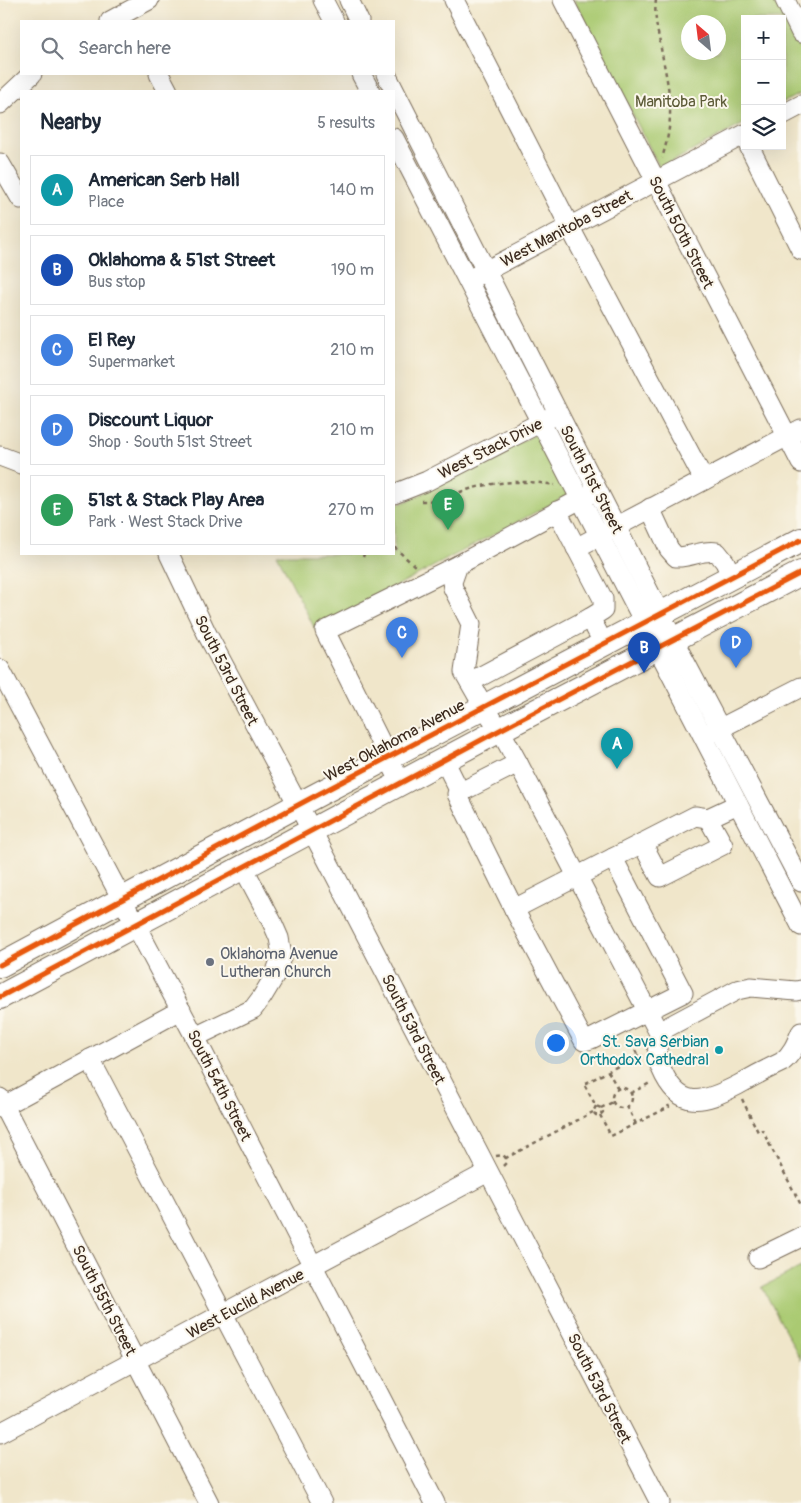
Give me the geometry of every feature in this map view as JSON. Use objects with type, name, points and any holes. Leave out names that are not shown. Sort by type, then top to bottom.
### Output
[{"type":"main road","name":"West Oklahoma Avenue","points":[[0,965],[298,805],[801,540]]},
{"type":"main road","points":[[753,597],[750,590],[753,584],[801,540]]},
{"type":"main road","points":[[0,997],[500,730],[801,573]]},
{"type":"street","points":[[112,20],[149,0]]},
{"type":"street","points":[[323,0],[333,20]]},
{"type":"street","points":[[349,0],[359,20]]},
{"type":"street","points":[[454,0],[570,227],[704,480]]},
{"type":"street","name":"South 50th Street","points":[[563,0],[655,181],[794,432],[801,463]]},
{"type":"street","points":[[785,0],[801,33]]},
{"type":"street","points":[[0,104],[31,75]]},
{"type":"street","points":[[160,75],[167,90]]},
{"type":"street","points":[[362,75],[369,90]]},
{"type":"street","name":"South 51st Street","points":[[387,75],[394,90]]},
{"type":"street","name":"South 51st Street","points":[[395,92],[616,526],[652,618]]},
{"type":"street","points":[[786,113],[801,105]]},
{"type":"street","name":"South 51st Street","points":[[395,140],[599,536],[652,618],[712,732],[801,882]]},
{"type":"street","name":"West Manitoba Street","points":[[467,281],[655,181],[741,140]]},
{"type":"street","points":[[752,150],[801,250]]},
{"type":"street","points":[[0,163],[20,197]]},
{"type":"street","name":"West Stack Drive","points":[[395,494],[427,481],[559,413]]},
{"type":"street","points":[[576,548],[794,432]]},
{"type":"street","points":[[0,456],[20,464]]},
{"type":"street","points":[[401,783],[325,631],[458,565],[598,490]]},
{"type":"street","points":[[650,508],[669,550],[676,558],[706,551],[718,552],[731,576]]},
{"type":"street","points":[[470,682],[603,610],[603,599],[557,511]]},
{"type":"street","name":"South 53rd Street","points":[[169,555],[207,634],[311,831],[496,1165],[660,1503]]},
{"type":"street","points":[[458,565],[452,582],[453,588],[471,624],[464,672],[518,763],[660,1035]]},
{"type":"street","points":[[590,618],[604,644]]},
{"type":"street","name":"South 54th Street","points":[[0,668],[181,1010],[435,1503]]},
{"type":"street","points":[[712,732],[801,687]]},
{"type":"street","name":"South 51st Street","points":[[712,732],[738,804],[801,926]]},
{"type":"street","points":[[444,760],[460,792]]},
{"type":"street","points":[[518,763],[457,794],[582,1040],[586,1042],[682,994],[613,858]]},
{"type":"street","points":[[514,909],[695,816],[708,818],[738,804]]},
{"type":"street","points":[[642,843],[660,877],[722,845],[708,818]]},
{"type":"street","points":[[195,1037],[253,1009],[274,978],[282,955],[279,938],[272,922],[243,867]]},
{"type":"street","points":[[801,990],[751,986],[737,990],[666,1028],[660,1035],[657,1054],[665,1076],[675,1093],[696,1100],[712,1097],[782,1062],[788,1057],[795,1046],[801,1032]]},
{"type":"street","points":[[1,1104],[181,1010]]},
{"type":"street","points":[[90,1059],[322,1503]]},
{"type":"street","name":"South 55th Street","points":[[1,1104],[209,1503]]},
{"type":"street","name":"West Euclid Avenue","points":[[0,1433],[313,1267],[496,1165]]},
{"type":"street","points":[[758,1258],[801,1237]]},
{"type":"path","points":[[656,0],[656,21],[670,97],[671,113],[668,138],[660,161]]},
{"type":"path","points":[[419,501],[433,502],[471,489],[516,482],[538,482],[555,485]]},
{"type":"path","points":[[395,548],[429,579]]},
{"type":"path","points":[[622,1024],[638,1056]]},
{"type":"path","points":[[613,1102],[602,1108],[596,1106],[584,1084],[641,1054],[645,1061]]},
{"type":"path","points":[[608,1071],[618,1088]]},
{"type":"path","points":[[631,1093],[665,1076]]},
{"type":"path","points":[[735,1086],[758,1132],[762,1130],[801,1205]]},
{"type":"path","points":[[618,1088],[626,1088],[631,1093],[632,1100],[627,1106],[620,1108],[613,1102],[612,1095],[618,1088]]},
{"type":"path","points":[[593,1112],[596,1115],[600,1115],[611,1136],[669,1107],[664,1098]]},
{"type":"path","points":[[496,1165],[503,1155],[506,1158],[593,1112],[596,1106]]},
{"type":"path","points":[[627,1106],[636,1124]]},
{"type":"path","points":[[600,1115],[603,1112],[602,1108]]},
{"type":"path","points":[[496,1165],[506,1163],[506,1158]]},
{"type":"green space","name":"Manitoba Park","points":[[574,0],[775,0],[783,15],[741,15],[741,125],[660,168]]},
{"type":"green space","name":"Manitoba Park","points":[[786,22],[801,51],[801,93],[786,101]]},
{"type":"green space","points":[[536,434],[568,495],[315,629],[278,555],[395,555],[395,506],[412,499]]},
{"type":"green space","points":[[801,1267],[801,1360],[762,1287]]},
{"type":"cycle path","points":[[0,965],[313,797],[801,540]]},
{"type":"cycle path","points":[[0,997],[500,730],[801,573]]},
{"type":"place","name":"51st & Stack Play Area","points":[[448,530]]},
{"type":"place","name":"El Rey","points":[[402,658]]},
{"type":"place","name":"Discount Liquor","points":[[736,668]]},
{"type":"place","name":"Oklahoma & 51st Street","points":[[644,673]]},
{"type":"place","name":"American Serb Hall","points":[[617,769]]},
{"type":"place","name":"Oklahoma Avenue Lutheran Church","points":[[210,962]]},
{"type":"place","name":"St. Sava Serbian Orthodox Cathedral","points":[[719,1050]]}]
